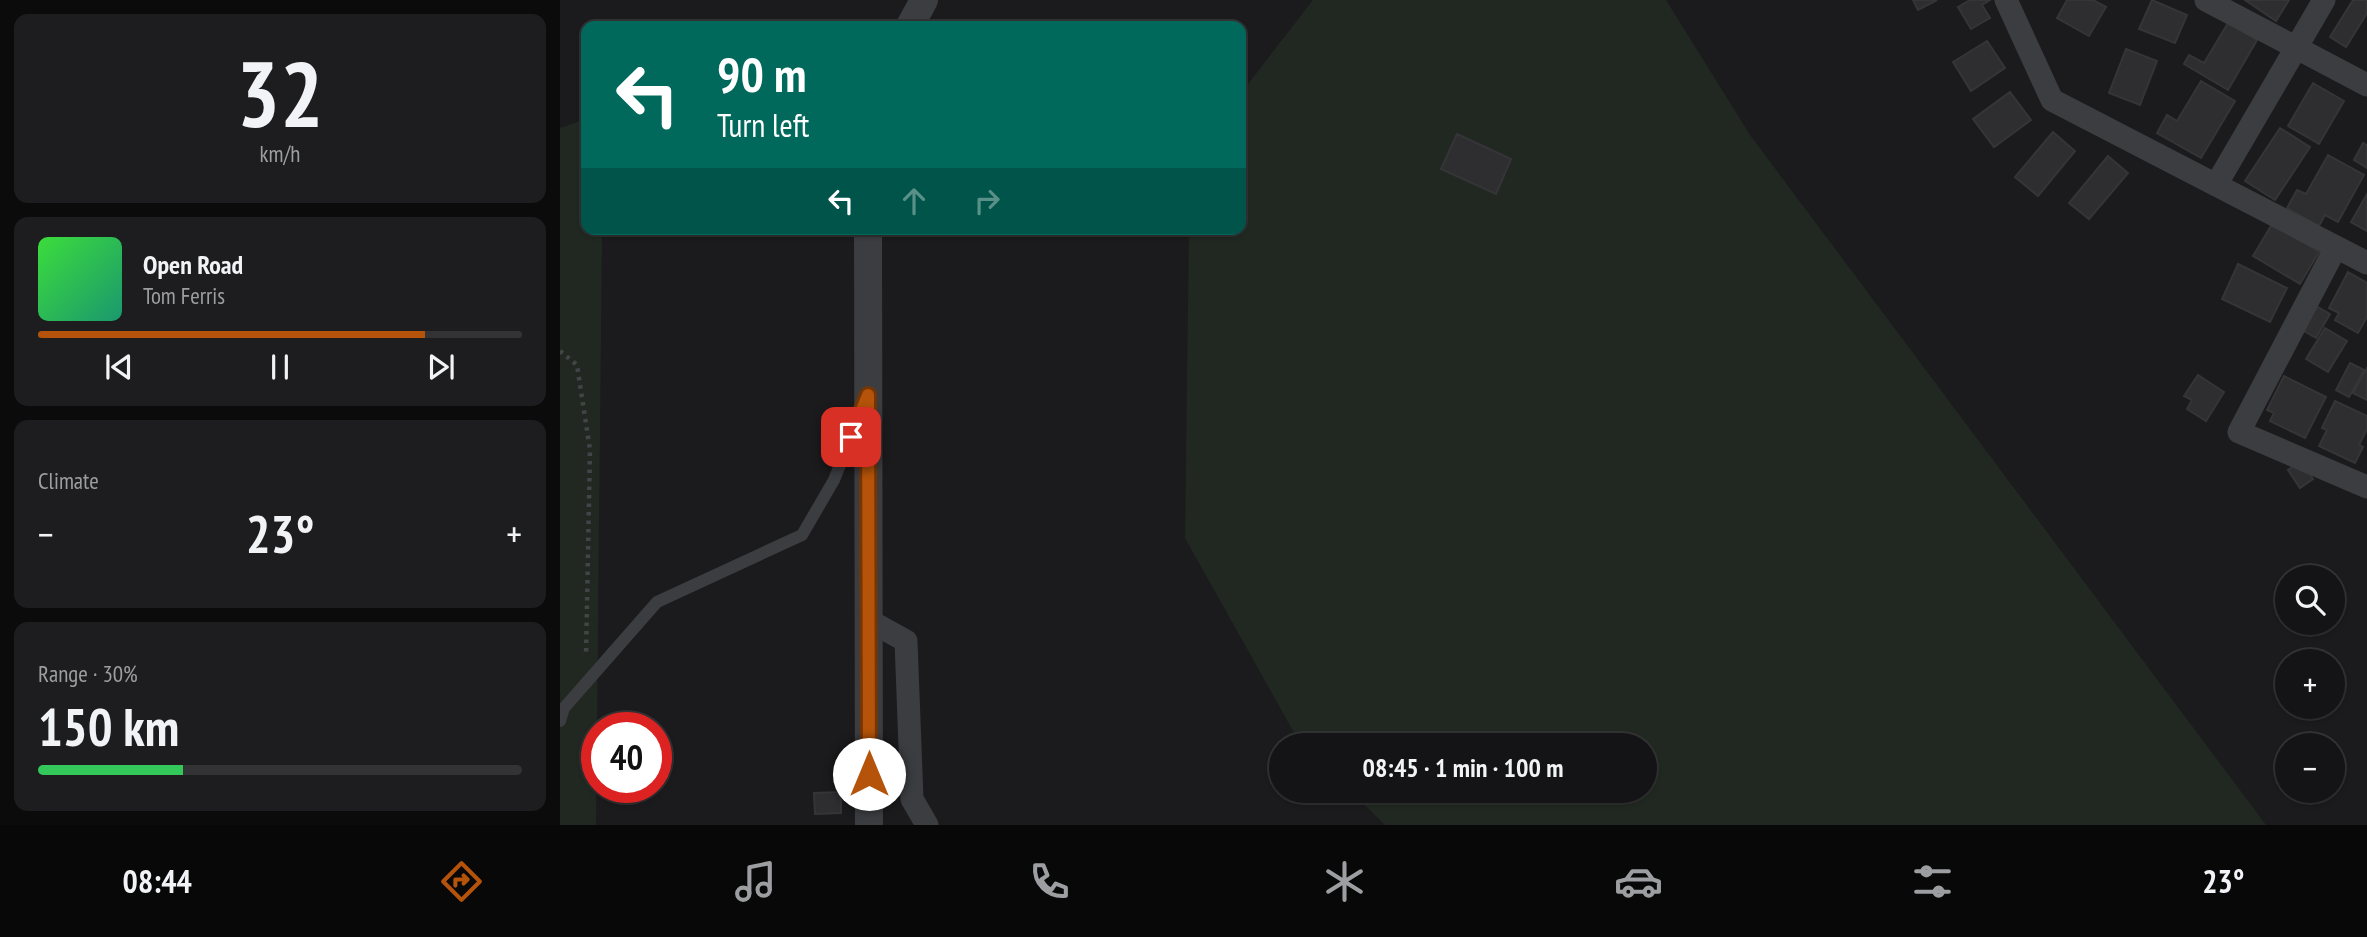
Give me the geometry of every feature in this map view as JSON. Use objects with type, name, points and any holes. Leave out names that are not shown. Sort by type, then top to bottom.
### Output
[{"type":"street","points":[[913,21],[924,0]]},
{"type":"street","points":[[2006,0],[2052,100],[2367,263]]},
{"type":"street","points":[[2206,0],[2367,85]]},
{"type":"street","points":[[2216,185],[2323,0]]},
{"type":"street","points":[[867,235],[869,825]]},
{"type":"street","points":[[2336,247],[2239,432],[2367,487]]},
{"type":"street","points":[[868,620],[906,641],[912,799],[927,825]]},
{"type":"lane","points":[[560,721],[564,709],[657,602],[802,535],[834,480],[868,395]]},
{"type":"path","points":[[560,351],[577,365],[590,450],[584,653],[593,675]]},
{"type":"shaded area","points":[[1313,0],[1666,0],[1750,135],[2266,825],[1385,825],[1363,803],[1657,803],[1657,733],[1294,733],[1185,538],[1189,235],[1246,235],[1246,87]]},
{"type":"shaded area","points":[[581,121],[581,235],[602,235],[597,712],[581,712],[581,803],[596,803],[596,825],[560,825],[560,128]]},
{"type":"building","points":[[1913,0],[1937,0],[1918,10]]},
{"type":"building","points":[[1970,0],[1990,0],[1982,5],[1990,18],[1971,29],[1958,7]]},
{"type":"building","points":[[2067,0],[2093,0],[2106,7],[2089,36],[2057,18]]},
{"type":"building","points":[[2152,0],[2187,15],[2175,43],[2139,29]]},
{"type":"building","points":[[2245,0],[2289,0],[2276,21]]},
{"type":"building","points":[[2353,0],[2367,0],[2367,13],[2346,47],[2330,37]]},
{"type":"building","points":[[2228,23],[2257,40],[2228,90],[2184,64],[2189,55],[2204,63]]},
{"type":"building","points":[[1987,41],[2005,68],[1971,91],[1953,62]]},
{"type":"building","points":[[2126,49],[2157,61],[2140,105],[2109,93]]},
{"type":"building","points":[[2201,81],[2235,101],[2201,158],[2157,133],[2167,115],[2177,121]]},
{"type":"building","points":[[2313,83],[2344,101],[2319,144],[2288,126]]},
{"type":"building","points":[[2010,92],[2031,120],[1994,147],[1973,119]]},
{"type":"building","points":[[2280,128],[2310,147],[2275,200],[2245,181]]},
{"type":"building","points":[[2053,132],[2075,151],[2038,196],[2015,177]]},
{"type":"building","points":[[1457,134],[1511,159],[1496,194],[1441,169]]},
{"type":"building","points":[[2363,143],[2367,145],[2367,168],[2354,160]]},
{"type":"building","points":[[2328,155],[2364,175],[2338,222],[2325,215],[2319,226],[2287,208],[2297,190],[2306,194]]},
{"type":"building","points":[[2108,156],[2128,173],[2089,219],[2069,203]]},
{"type":"building","points":[[2367,194],[2367,231],[2351,222]]},
{"type":"building","points":[[2272,224],[2319,252],[2300,284],[2253,256]]},
{"type":"building","points":[[2238,264],[2287,288],[2270,322],[2222,299]]},
{"type":"building","points":[[2348,272],[2367,283],[2367,317],[2358,333],[2335,320],[2339,313],[2329,308]]},
{"type":"building","points":[[2316,306],[2330,314],[2316,338],[2302,330]]},
{"type":"building","points":[[2325,328],[2347,341],[2328,372],[2306,359]]},
{"type":"building","points":[[2350,363],[2364,370],[2349,397],[2336,390]]},
{"type":"building","points":[[2367,368],[2367,400],[2353,393]]},
{"type":"building","points":[[2198,375],[2224,392],[2206,421],[2187,409],[2192,400],[2184,396]]},
{"type":"building","points":[[2284,376],[2326,397],[2305,438],[2270,421],[2274,413],[2267,410]]},
{"type":"building","points":[[2335,401],[2367,416],[2367,429],[2359,445],[2363,447],[2355,463],[2319,446],[2327,430],[2322,428]]},
{"type":"building","points":[[2301,461],[2313,479],[2300,488],[2288,470]]},
{"type":"building","points":[[841,792],[841,813],[815,814],[814,793]]},
{"type":"route","points":[[851,437],[868,395],[869,774]]}]
